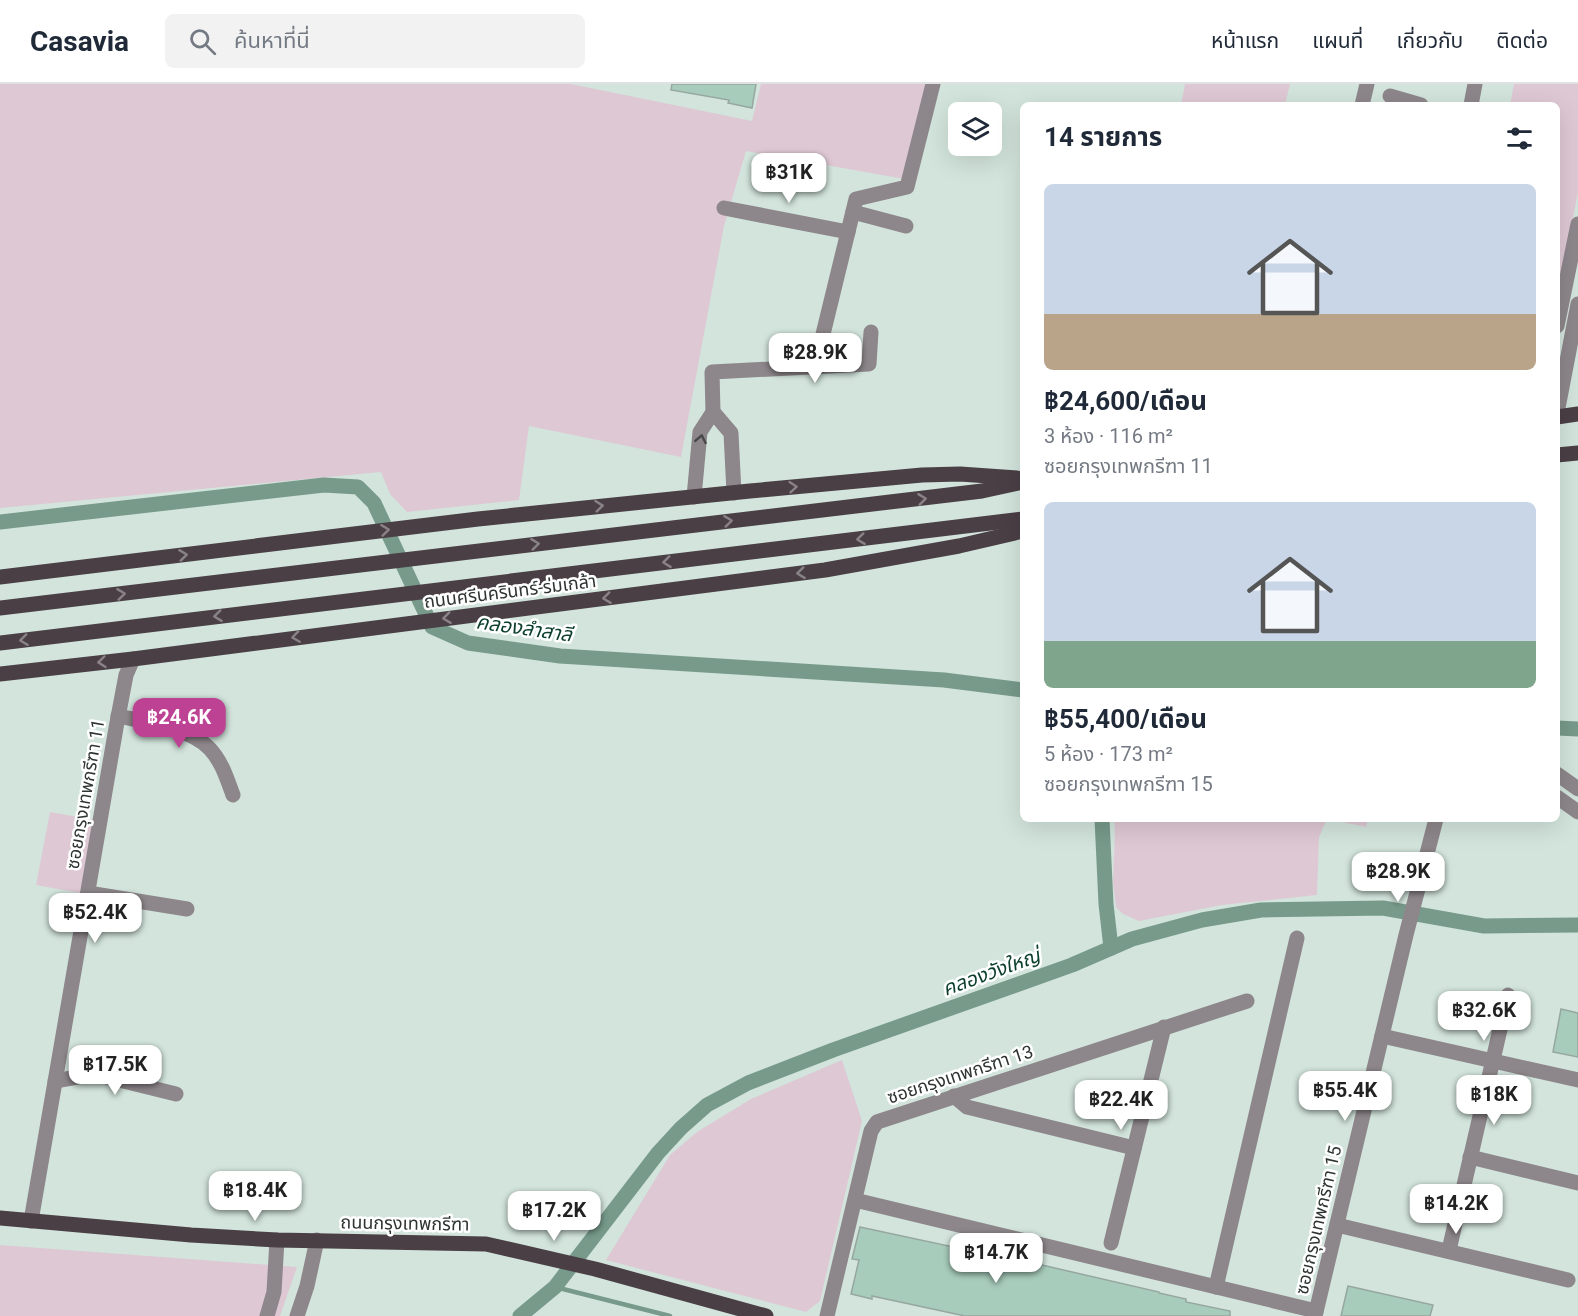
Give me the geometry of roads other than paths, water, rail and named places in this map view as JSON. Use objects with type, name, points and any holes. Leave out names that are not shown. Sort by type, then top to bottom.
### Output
[{"type":"main road","points":[[1560,415],[1578,414]]},
{"type":"main road","points":[[1560,455],[1578,453]]},
{"type":"main road","points":[[0,578],[478,519],[694,496],[922,475],[960,474],[1020,480]]},
{"type":"main road","points":[[0,608],[970,493],[1020,481]]},
{"type":"main road","name":"ถนนศรีนครินทร์-ร่มเกล้า","points":[[0,643],[1020,519]]},
{"type":"main road","name":"ถนนศรีนครินทร์-ร่มเกล้า","points":[[0,674],[825,570],[959,546],[1020,532]]},
{"type":"main road","name":"ถนนกรุงเทพกรีฑา","points":[[0,1218],[191,1235],[277,1240],[486,1244],[595,1269],[766,1316]]},
{"type":"street","points":[[815,367],[856,199],[907,187],[933,84]]},
{"type":"street","points":[[1363,102],[1367,84]]},
{"type":"street","points":[[1472,102],[1475,84]]},
{"type":"street","points":[[1390,96],[1411,102]]},
{"type":"street","points":[[724,208],[848,232]]},
{"type":"street","points":[[853,212],[906,226]]},
{"type":"street","points":[[1560,311],[1578,224]]},
{"type":"street","points":[[1560,399],[1578,304]]},
{"type":"street","points":[[694,496],[700,432],[713,412],[712,372],[869,364],[871,332]]},
{"type":"street","points":[[713,412],[731,433],[734,493]]},
{"type":"street","name":"ซอยกรุงเทพกรีฑา 11","points":[[31,1221],[118,716],[126,675],[133,659]]},
{"type":"street","points":[[118,716],[176,730],[209,747],[225,772],[233,795]]},
{"type":"street","points":[[1560,776],[1578,789]]},
{"type":"street","points":[[1560,799],[1578,812]]},
{"type":"street","name":"ซอยกรุงเทพกรีฑา 15","points":[[1316,1314],[1435,822]]},
{"type":"street","points":[[88,893],[187,909]]},
{"type":"street","points":[[1216,1287],[1297,938]]},
{"type":"street","points":[[1449,1250],[1508,995]]},
{"type":"street","name":"ซอยกรุงเทพกรีฑา 13","points":[[827,1316],[871,1131],[878,1122],[1247,1001]]},
{"type":"street","points":[[1111,1243],[1164,1028]]},
{"type":"street","points":[[1382,1036],[1578,1080]]},
{"type":"street","points":[[55,1081],[99,1075],[176,1094]]},
{"type":"street","points":[[954,1096],[967,1107],[1134,1148]]},
{"type":"street","points":[[1470,1157],[1578,1183]]},
{"type":"street","points":[[855,1200],[1216,1287],[1316,1314]]},
{"type":"street","points":[[1337,1225],[1568,1280]]},
{"type":"street","points":[[267,1316],[274,1292],[277,1240]]},
{"type":"street","points":[[297,1316],[307,1286],[317,1240]]},
{"type":"waterway","name":"คลองลำสาลี","points":[[0,522],[324,485],[358,487],[374,503],[432,627],[468,643],[560,656],[944,680],[1020,690]]},
{"type":"waterway","name":"คลองลำสาลี","points":[[1560,728],[1578,729]]},
{"type":"waterway","points":[[1102,822],[1106,904],[1111,948]]},
{"type":"waterway","name":"คลองวังใหญ่","points":[[520,1316],[555,1287],[658,1153],[707,1105],[748,1083],[833,1050],[1072,965],[1132,939],[1202,920],[1261,910],[1383,908],[1484,926],[1578,925]]},
{"type":"waterway","points":[[555,1287],[670,1316]]}]
